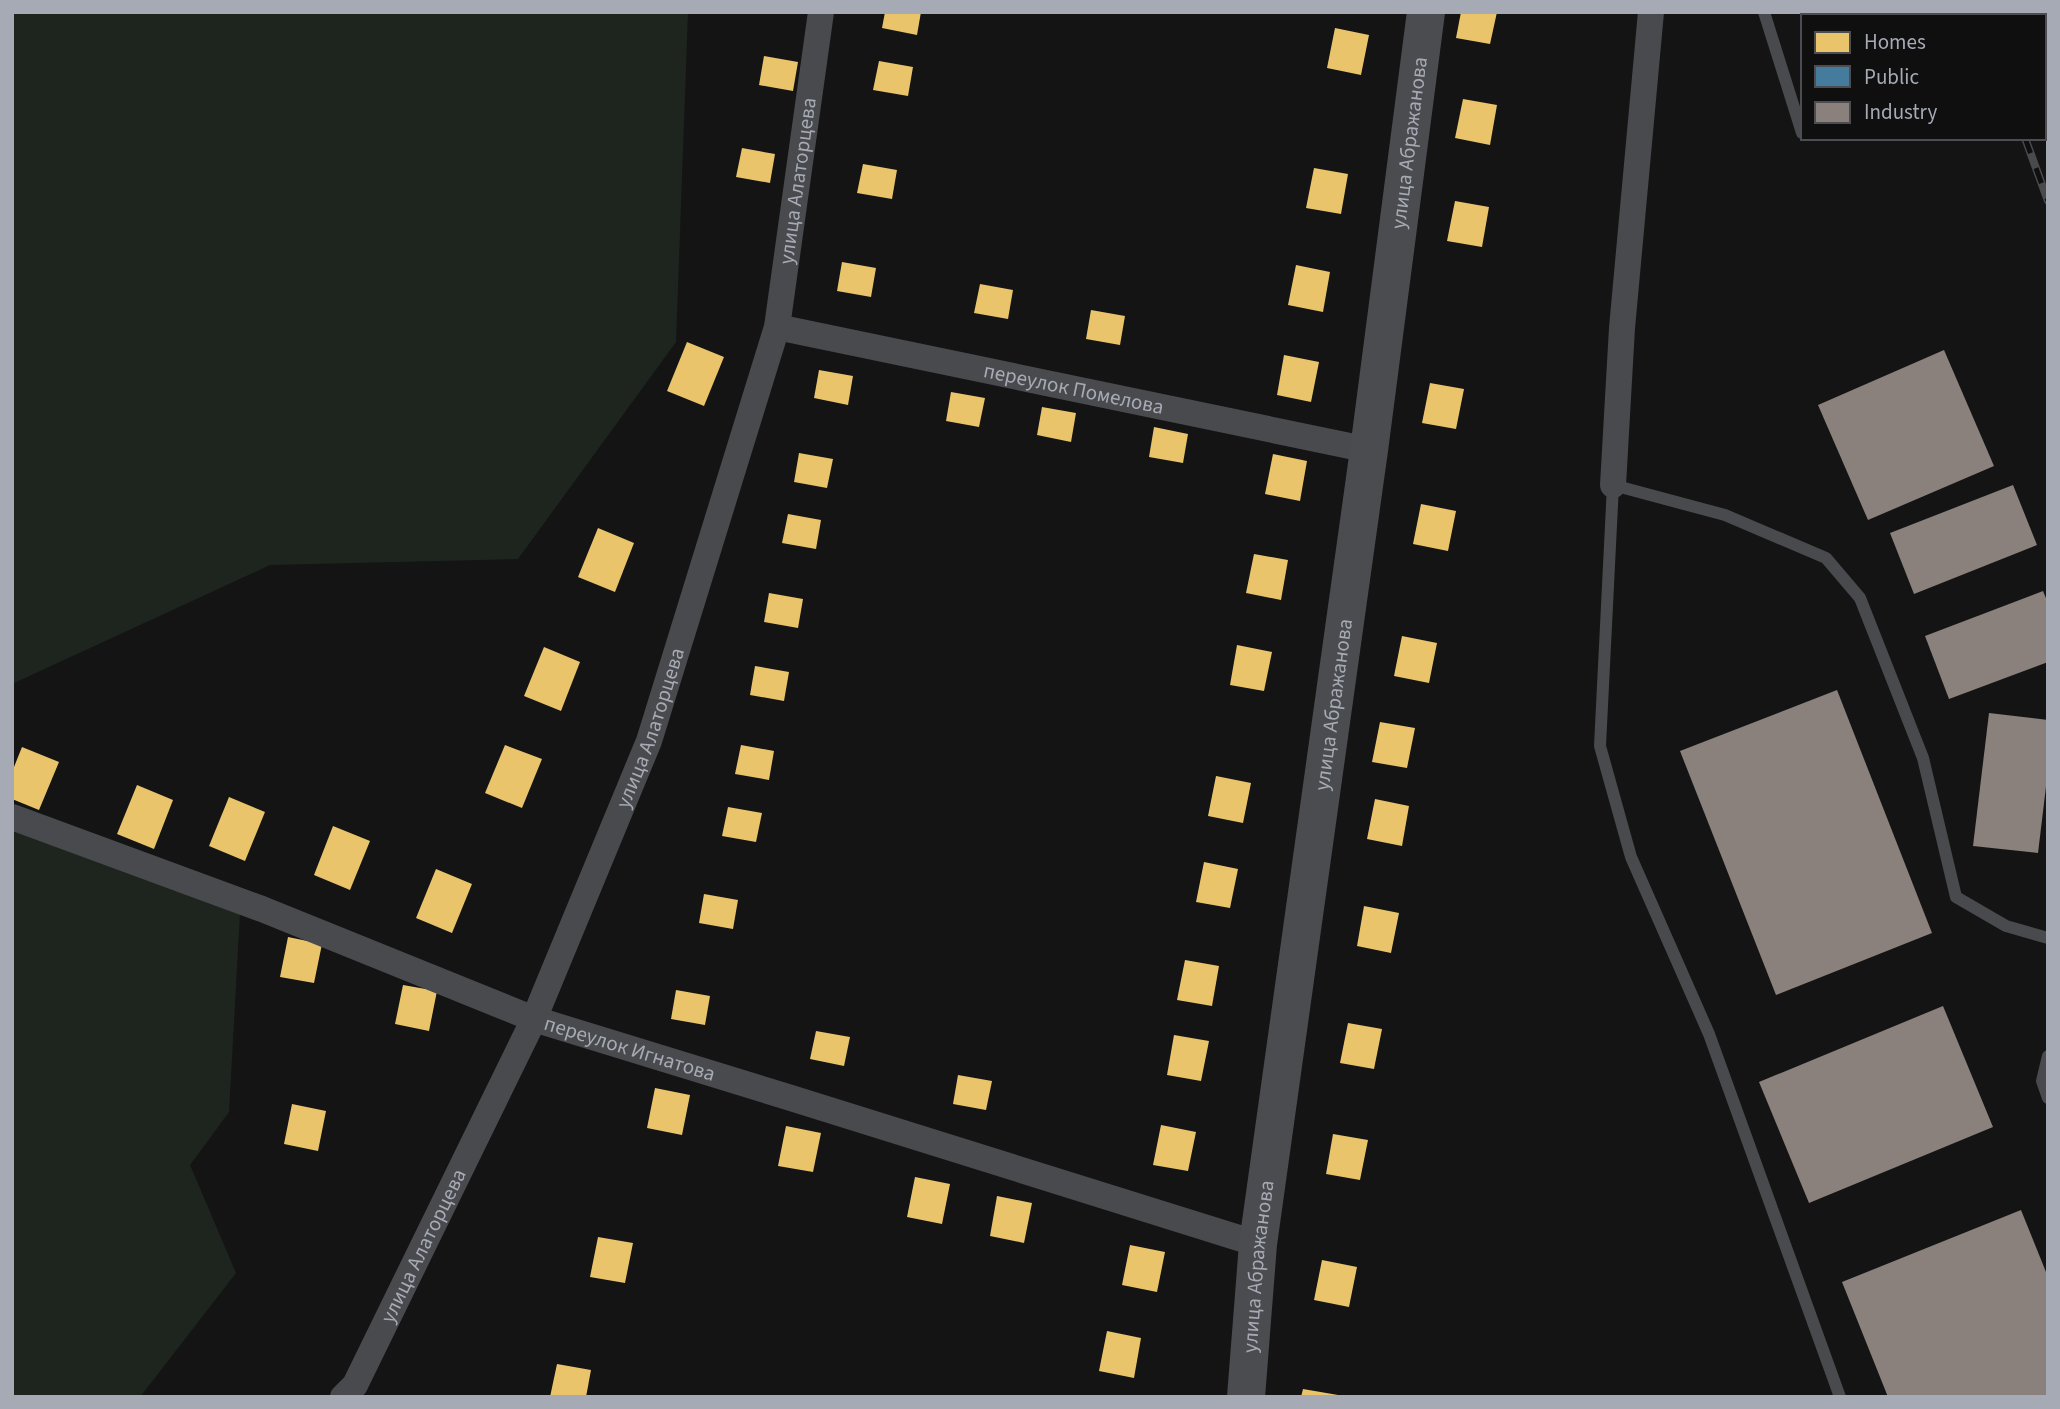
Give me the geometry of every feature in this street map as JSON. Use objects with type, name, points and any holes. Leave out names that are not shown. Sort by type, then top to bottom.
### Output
[{"type":"main road","name":"улица Абражанова","points":[[1247,1397],[1258,1244],[1369,450],[1426,12]]},
{"type":"street","name":"улица Алаторцева","points":[[343,1397],[355,1385],[534,1019],[649,741],[778,327],[821,12]]},
{"type":"street","points":[[1614,485],[1622,328],[1651,12]]},
{"type":"street","name":"переулок Помелова","points":[[778,327],[1369,450]]},
{"type":"street","name":"переулок Игнатова","points":[[12,817],[262,909],[534,1019],[1258,1244]]},
{"type":"lane","points":[[1764,12],[1801,130]]},
{"type":"lane","points":[[1840,1397],[1709,1034],[1631,857],[1600,746],[1614,485],[1725,515],[1826,558],[1860,598],[1923,758],[1955,897],[2006,926],[2048,938]]},
{"type":"lane","points":[[2048,1056],[2042,1081],[2048,1098]]},
{"type":"shaded area","points":[[12,12],[688,12],[676,342],[518,559],[270,565],[12,684]]},
{"type":"shaded area","points":[[12,827],[240,913],[229,1112],[190,1165],[236,1273],[140,1397],[12,1397]]},
{"type":"building: Homes","points":[[885,12],[921,12],[917,35],[882,28]]},
{"type":"building: Homes","points":[[1461,12],[1497,12],[1490,44],[1456,38]]},
{"type":"building: Homes","points":[[1335,28],[1369,35],[1361,75],[1327,68]]},
{"type":"building: Homes","points":[[764,56],[798,62],[793,91],[759,85]]},
{"type":"building: Homes","points":[[879,61],[913,67],[908,96],[873,90]]},
{"type":"building: Homes","points":[[1463,99],[1497,105],[1490,145],[1455,138]]},
{"type":"building: Homes","points":[[742,148],[775,154],[770,183],[736,177]]},
{"type":"building: Homes","points":[[863,164],[897,170],[892,199],[857,193]]},
{"type":"building: Homes","points":[[1314,168],[1348,174],[1341,214],[1306,208]]},
{"type":"building: Homes","points":[[1455,201],[1489,207],[1482,247],[1447,241]]},
{"type":"building: Homes","points":[[842,262],[876,268],[871,297],[837,291]]},
{"type":"building: Homes","points":[[1296,265],[1330,272],[1323,312],[1288,305]]},
{"type":"building: Homes","points":[[980,284],[1013,290],[1008,319],[974,313]]},
{"type":"building: Homes","points":[[1091,310],[1125,316],[1120,345],[1086,339]]},
{"type":"building: Homes","points":[[687,342],[724,357],[704,406],[667,391]]},
{"type":"building: Homes","points":[[1284,355],[1319,362],[1311,402],[1277,395]]},
{"type":"building: Homes","points":[[819,370],[853,376],[848,405],[814,398]]},
{"type":"building: Homes","points":[[1430,383],[1464,389],[1456,429],[1422,423]]},
{"type":"building: Homes","points":[[951,392],[985,398],[979,427],[946,421]]},
{"type":"building: Homes","points":[[1042,407],[1076,413],[1071,442],[1037,435]]},
{"type":"building: Homes","points":[[1154,427],[1188,434],[1183,463],[1149,457]]},
{"type":"building: Homes","points":[[799,453],[833,459],[827,488],[794,482]]},
{"type":"building: Homes","points":[[1273,454],[1307,461],[1300,501],[1265,494]]},
{"type":"building: Homes","points":[[1421,504],[1456,511],[1448,551],[1413,544]]},
{"type":"building: Homes","points":[[788,514],[821,520],[816,549],[782,543]]},
{"type":"building: Homes","points":[[598,528],[634,543],[615,592],[578,577]]},
{"type":"building: Homes","points":[[1254,554],[1288,560],[1281,600],[1246,593]]},
{"type":"building: Homes","points":[[769,593],[803,599],[798,628],[764,622]]},
{"type":"building: Homes","points":[[1402,636],[1437,643],[1429,683],[1394,676]]},
{"type":"building: Homes","points":[[1237,645],[1272,652],[1264,691],[1230,685]]},
{"type":"building: Homes","points":[[544,647],[580,662],[561,711],[524,696]]},
{"type":"building: Homes","points":[[755,666],[789,672],[784,701],[750,695]]},
{"type":"building: Homes","points":[[1380,722],[1415,728],[1407,768],[1372,762]]},
{"type":"building: Homes","points":[[505,745],[542,759],[522,808],[485,793]]},
{"type":"building: Homes","points":[[741,745],[774,751],[769,780],[735,774]]},
{"type":"building: Homes","points":[[22,747],[59,762],[39,810],[12,799],[12,772]]},
{"type":"building: Homes","points":[[1216,776],[1251,783],[1243,823],[1208,816]]},
{"type":"building: Homes","points":[[137,785],[173,800],[154,849],[117,834]]},
{"type":"building: Homes","points":[[229,797],[265,812],[245,861],[209,846]]},
{"type":"building: Homes","points":[[1375,799],[1409,806],[1402,846],[1367,839]]},
{"type":"building: Homes","points":[[728,807],[762,813],[756,842],[722,836]]},
{"type":"building: Homes","points":[[333,826],[370,841],[350,890],[314,875]]},
{"type":"building: Homes","points":[[1204,862],[1238,869],[1230,908],[1196,902]]},
{"type":"building: Homes","points":[[436,869],[472,884],[452,933],[416,918]]},
{"type":"building: Homes","points":[[704,894],[738,900],[733,929],[699,923]]},
{"type":"building: Homes","points":[[1364,906],[1399,913],[1391,953],[1357,946]]},
{"type":"building: Homes","points":[[288,937],[322,944],[314,983],[280,977]]},
{"type":"building: Homes","points":[[1185,960],[1219,966],[1212,1006],[1177,1000]]},
{"type":"building: Homes","points":[[403,985],[437,991],[429,1031],[395,1024]]},
{"type":"building: Homes","points":[[676,990],[710,996],[705,1025],[671,1019]]},
{"type":"building: Homes","points":[[1348,1023],[1382,1029],[1374,1069],[1340,1063]]},
{"type":"building: Homes","points":[[816,1031],[850,1037],[844,1066],[810,1059]]},
{"type":"building: Homes","points":[[1174,1035],[1209,1041],[1201,1081],[1167,1075]]},
{"type":"building: Homes","points":[[958,1075],[992,1081],[986,1110],[953,1104]]},
{"type":"building: Homes","points":[[655,1088],[690,1095],[682,1135],[647,1128]]},
{"type":"building: Homes","points":[[292,1104],[326,1111],[318,1151],[284,1144]]},
{"type":"building: Homes","points":[[1161,1125],[1196,1132],[1188,1171],[1153,1165]]},
{"type":"building: Homes","points":[[786,1126],[821,1133],[813,1172],[778,1166]]},
{"type":"building: Homes","points":[[1333,1134],[1368,1140],[1360,1180],[1326,1174]]},
{"type":"building: Homes","points":[[915,1177],[950,1184],[942,1224],[907,1217]]},
{"type":"building: Homes","points":[[997,1196],[1032,1203],[1024,1243],[990,1236]]},
{"type":"building: Homes","points":[[598,1237],[633,1243],[625,1283],[590,1277]]},
{"type":"building: Homes","points":[[1130,1245],[1165,1252],[1157,1292],[1122,1285]]},
{"type":"building: Homes","points":[[1322,1260],[1357,1267],[1349,1307],[1314,1300]]},
{"type":"building: Homes","points":[[1107,1331],[1141,1338],[1134,1378],[1099,1371]]},
{"type":"building: Homes","points":[[557,1364],[591,1370],[586,1397],[550,1397]]},
{"type":"building: Homes","points":[[1303,1389],[1338,1395],[1338,1397],[1301,1397]]},
{"type":"building: Public","points":[[1834,12],[1886,14],[1834,14]]},
{"type":"building: Industry","points":[[1944,350],[1994,466],[1868,520],[1818,405]]},
{"type":"building: Industry","points":[[2013,485],[2037,545],[1914,594],[1890,533]]},
{"type":"building: Industry","points":[[2043,591],[2048,603],[2048,662],[1949,699],[1925,636]]},
{"type":"building: Industry","points":[[1837,690],[1932,933],[1776,995],[1680,751]]},
{"type":"building: Industry","points":[[1989,713],[2048,720],[2048,770],[2038,853],[1973,846]]},
{"type":"building: Industry","points":[[1943,1006],[1993,1127],[1809,1203],[1759,1082]]},
{"type":"building: Industry","points":[[2021,1210],[2048,1277],[2048,1397],[1888,1397],[1842,1282]]},
{"type":"railway","points":[[2026,140],[2048,201]]}]
